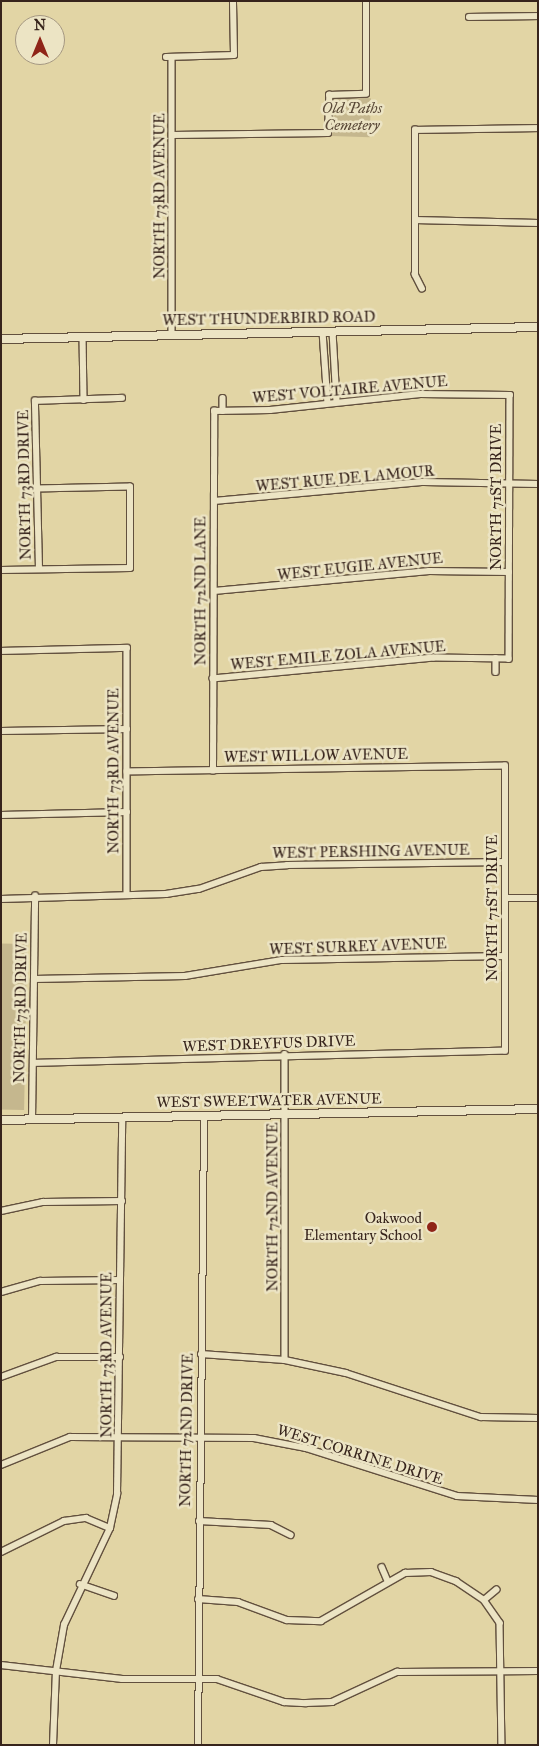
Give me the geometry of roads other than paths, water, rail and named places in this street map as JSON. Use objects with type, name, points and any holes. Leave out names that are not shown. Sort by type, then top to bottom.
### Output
[{"type":"main road","name":"WEST THUNDERBIRD ROAD","points":[[1,339],[538,328]]},
{"type":"main road","name":"WEST SWEETWATER AVENUE","points":[[1,1120],[538,1109]]},
{"type":"street","name":"NORTH 73RD AVENUE","points":[[172,335],[172,135],[169,57],[234,55],[234,1]]},
{"type":"street","points":[[172,135],[328,133],[329,95],[366,94],[366,1]]},
{"type":"street","points":[[468,17],[538,16]]},
{"type":"street","points":[[422,289],[415,275],[415,130],[536,130]]},
{"type":"street","points":[[415,220],[537,221]]},
{"type":"street","points":[[323,332],[328,403]]},
{"type":"street","points":[[333,332],[337,402]]},
{"type":"street","points":[[83,336],[84,400],[122,398]]},
{"type":"street","name":"WEST VOLTAIRE AVENUE","points":[[214,411],[420,394],[510,395]]},
{"type":"street","name":"NORTH 71ST DRIVE","points":[[509,659],[510,395]]},
{"type":"street","points":[[223,398],[223,411]]},
{"type":"street","name":"NORTH 73RD DRIVE","points":[[39,569],[35,401],[84,400]]},
{"type":"street","name":"NORTH 72ND LANE","points":[[213,771],[214,411]]},
{"type":"street","name":"WEST RUE DE LAMOUR","points":[[214,501],[424,482],[538,484]]},
{"type":"street","points":[[1,570],[130,568],[130,487],[38,489]]},
{"type":"street","name":"WEST EUGIE AVENUE","points":[[214,591],[429,571],[509,572]]},
{"type":"street","name":"NORTH 73RD AVENUE","points":[[1,651],[127,648],[126,894]]},
{"type":"street","name":"WEST EMILE ZOLA AVENUE","points":[[213,679],[434,658],[509,659]]},
{"type":"street","points":[[496,658],[496,672]]},
{"type":"street","points":[[1,731],[127,728]]},
{"type":"street","name":"NORTH 71ST DRIVE","points":[[505,766],[505,1051]]},
{"type":"street","name":"WEST WILLOW AVENUE","points":[[127,772],[505,766]]},
{"type":"street","points":[[1,815],[127,812]]},
{"type":"street","name":"WEST PERSHING AVENUE","points":[[1,899],[199,889],[261,867],[505,862]]},
{"type":"street","name":"NORTH 73RD DRIVE","points":[[32,1120],[35,896]]},
{"type":"street","points":[[505,898],[538,898]]},
{"type":"street","name":"WEST SURREY AVENUE","points":[[34,979],[186,976],[282,960],[505,956]]},
{"type":"street","name":"WEST DREYFUS DRIVE","points":[[33,1063],[285,1054],[505,1051]]},
{"type":"street","name":"NORTH 72ND AVENUE","points":[[285,1054],[285,1360]]},
{"type":"street","name":"NORTH 72ND DRIVE","points":[[198,1745],[204,1116]]},
{"type":"street","name":"NORTH 73RD AVENUE","points":[[53,1745],[56,1671],[64,1625],[80,1584],[110,1528],[117,1494],[122,1118]]},
{"type":"street","points":[[1,1211],[43,1202],[122,1202]]},
{"type":"street","points":[[1,1292],[40,1281],[120,1280]]},
{"type":"street","points":[[201,1354],[285,1360],[346,1373],[481,1417],[538,1418]]},
{"type":"street","points":[[1,1377],[56,1357],[120,1358]]},
{"type":"street","name":"WEST CORRINE DRIVE","points":[[1,1465],[70,1437],[119,1435],[200,1437],[289,1444],[458,1496],[538,1500]]},
{"type":"street","points":[[1,1552],[64,1521],[86,1518],[110,1528]]},
{"type":"street","points":[[199,1521],[271,1525],[291,1535]]},
{"type":"street","points":[[382,1567],[388,1581]]},
{"type":"street","points":[[198,1599],[238,1602],[288,1620],[321,1621],[388,1581],[406,1573],[431,1572],[456,1581],[484,1600],[500,1623],[504,1671],[502,1745]]},
{"type":"street","points":[[80,1584],[114,1596]]},
{"type":"street","points":[[484,1600],[496,1590]]},
{"type":"street","points":[[419,1660],[419,1668]]},
{"type":"street","points":[[1,1665],[122,1680],[217,1679],[284,1702],[332,1702],[397,1672],[419,1668],[538,1671]]},
{"type":"place","name":"Oakwood Elementary School","points":[[432,1227]]},
{"type":"park label","name":"Old Paths Cemetery","points":[[352,116]]}]
